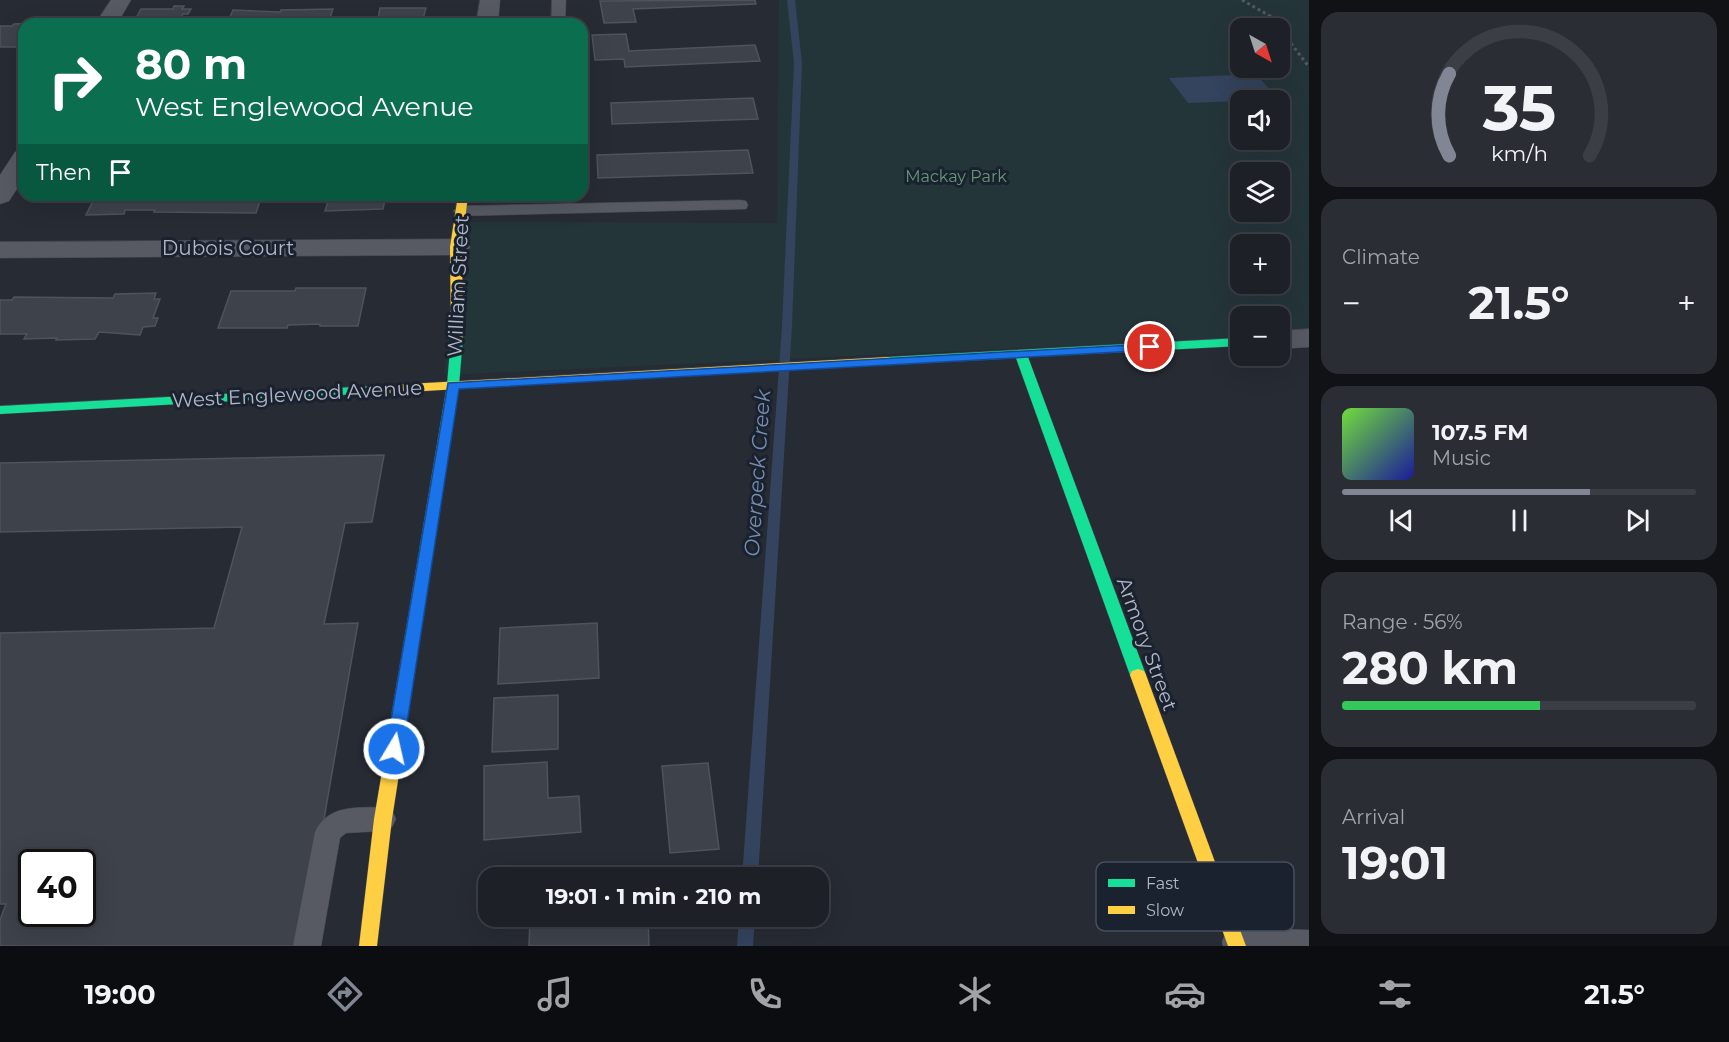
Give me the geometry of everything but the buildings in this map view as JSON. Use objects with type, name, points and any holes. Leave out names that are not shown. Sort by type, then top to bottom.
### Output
[{"type":"street","points":[[110,18],[121,0]]},
{"type":"street","points":[[488,18],[490,0]]},
{"type":"street","points":[[0,196],[18,167]]},
{"type":"street","name":"William Street","points":[[368,946],[383,819],[453,386],[457,346],[456,247],[462,203]]},
{"type":"street","name":"Dubois Court","points":[[0,250],[456,247]]},
{"type":"street","points":[[1290,339],[1309,338]]},
{"type":"street","name":"West Englewood Avenue","points":[[0,410],[1230,343]]},
{"type":"street","name":"Armory Street","points":[[1021,355],[1206,862]]},
{"type":"lane","points":[[558,18],[559,0]]},
{"type":"lane","points":[[462,203],[740,205]]},
{"type":"lane","points":[[307,946],[328,832],[340,821],[383,819]]},
{"type":"lane","points":[[1236,944],[1309,944]]},
{"type":"path","points":[[1242,0],[1271,18]]},
{"type":"path","points":[[1290,43],[1309,67]]},
{"type":"green space","name":"Mackay Park","points":[[779,0],[1309,0],[1309,335],[1290,336],[1290,306],[1230,306],[1230,338],[444,375],[460,222],[777,223]]},
{"type":"water","points":[[1230,75],[1230,78],[1260,78],[1270,90],[1230,90],[1230,101],[1188,103],[1169,78]]},
{"type":"waterway","name":"Overpeck Creek","points":[[751,867],[787,326],[798,63],[791,0]]},
{"type":"waterway","name":"Overpeck Creek","points":[[745,946],[746,927]]},
{"type":"traffic: fast","points":[[409,659],[453,385],[457,337]]},
{"type":"traffic: fast","points":[[888,361],[1230,343]]},
{"type":"traffic: fast","points":[[1021,355],[1138,675]]},
{"type":"traffic: fast","points":[[0,410],[373,390]]},
{"type":"traffic: slow","points":[[457,337],[456,247],[462,201]]},
{"type":"traffic: slow","points":[[373,390],[888,361]]},
{"type":"traffic: slow","points":[[368,946],[383,819],[409,659]]},
{"type":"traffic: slow","points":[[1138,675],[1206,862]]},
{"type":"traffic: slow","points":[[1232,931],[1237,946]]},
{"type":"route","points":[[394,749],[453,386],[1150,347]]}]
